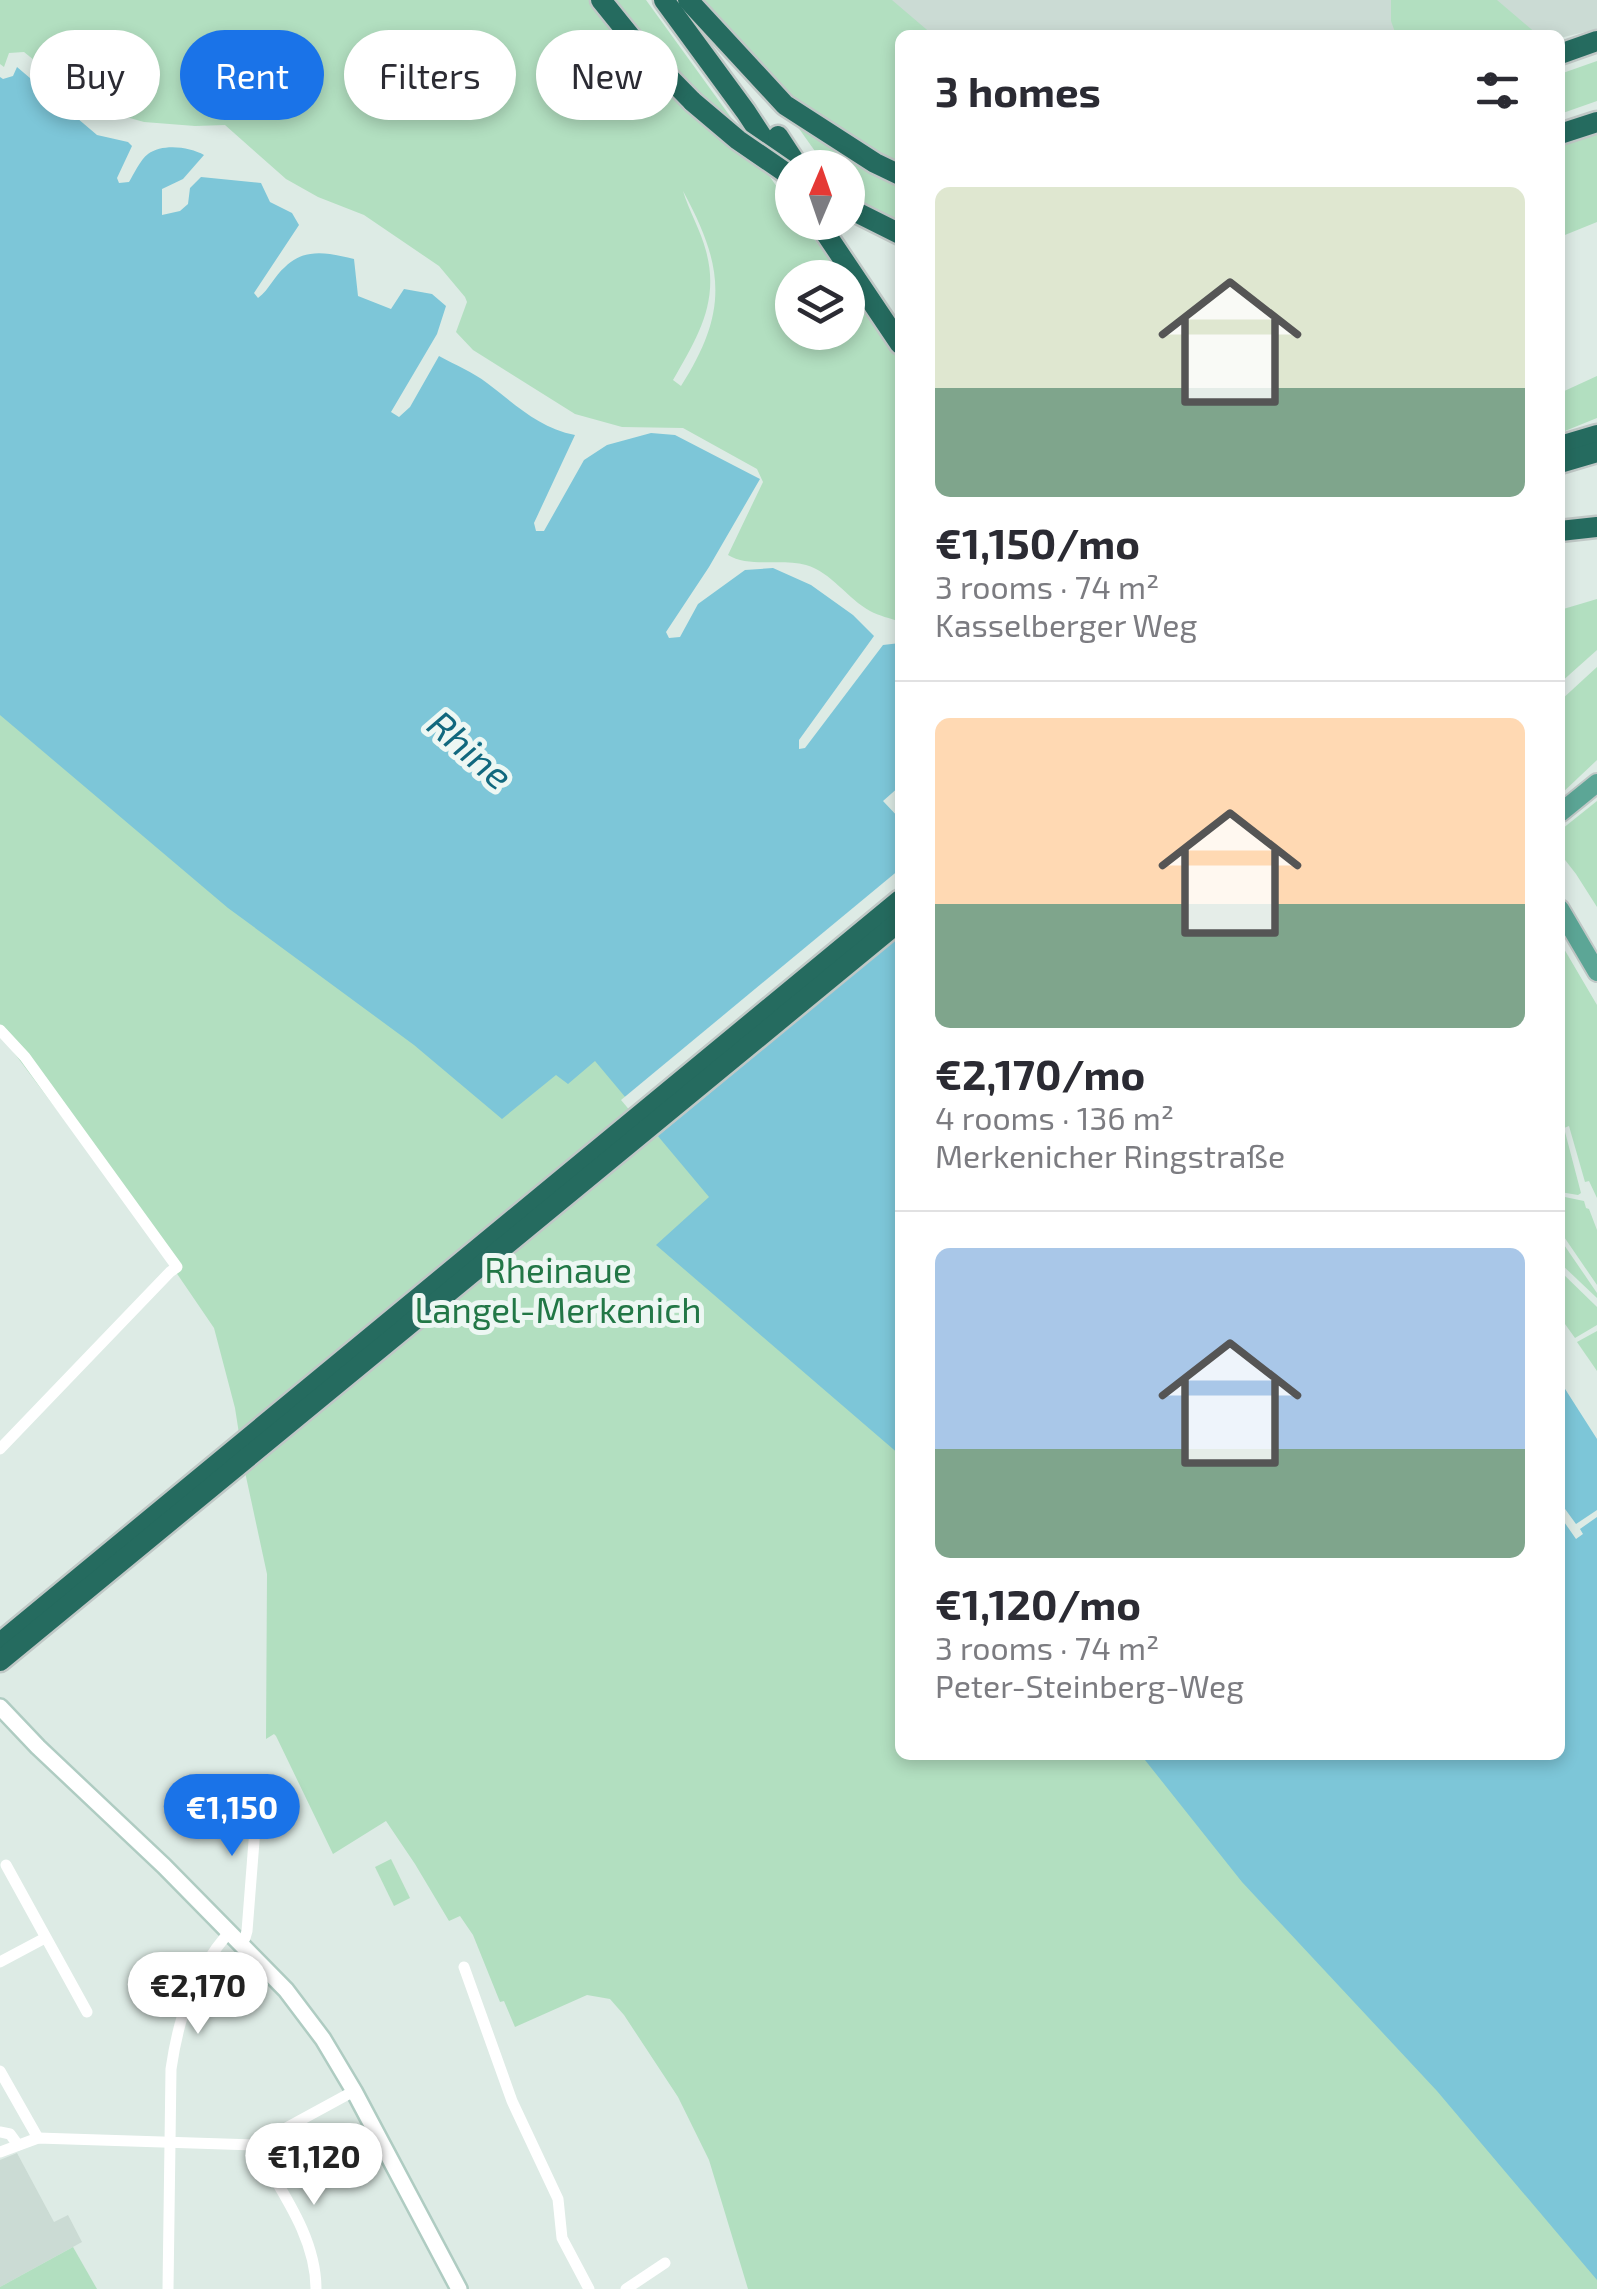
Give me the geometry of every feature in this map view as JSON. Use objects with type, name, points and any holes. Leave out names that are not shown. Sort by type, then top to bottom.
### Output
[{"type":"highway","points":[[601,0],[639,47],[693,102],[775,167]]},
{"type":"highway","points":[[664,0],[775,155]]},
{"type":"highway","points":[[684,0],[787,150]]},
{"type":"highway","points":[[684,0],[785,105],[895,173]]},
{"type":"highway","points":[[1565,52],[1597,41]]},
{"type":"highway","points":[[1565,132],[1597,122]]},
{"type":"highway","points":[[865,217],[895,232]]},
{"type":"highway","points":[[830,240],[895,337]]},
{"type":"highway","points":[[843,240],[860,276],[895,326]]},
{"type":"highway","points":[[1565,445],[1597,435]]},
{"type":"highway","points":[[1565,462],[1597,452]]},
{"type":"highway","points":[[1565,530],[1597,527]]},
{"type":"highway","points":[[0,1643],[895,904]]},
{"type":"highway","points":[[0,1661],[895,926]]},
{"type":"main road","points":[[1565,808],[1597,783]]},
{"type":"main road","points":[[1565,918],[1597,972]]},
{"type":"street","points":[[0,1030],[25,1058],[177,1268],[0,1449]]},
{"type":"street","points":[[0,1707],[286,1990],[323,2039],[354,2091],[459,2289]]},
{"type":"street","points":[[168,2289],[171,2069],[184,2009],[206,1962],[234,1938],[245,1938],[258,1790]]},
{"type":"street","points":[[6,1866],[87,2012]]},
{"type":"street","points":[[0,1962],[45,1938]]},
{"type":"street","points":[[464,1967],[512,2101],[558,2199],[562,2238],[590,2289]]},
{"type":"street","points":[[0,2071],[38,2138]]},
{"type":"street","points":[[0,2152],[38,2138],[255,2145],[354,2091]]},
{"type":"street","points":[[0,2132],[10,2134],[18,2145]]},
{"type":"street","points":[[255,2145],[306,2236],[316,2269],[316,2289]]},
{"type":"street","points":[[626,2289],[665,2263]]},
{"type":"shaded area","points":[[749,0],[1597,0],[1597,29],[1565,37],[1565,30],[895,30],[895,34]]},
{"type":"shaded area","points":[[17,2153],[54,2222],[68,2215],[82,2242],[0,2287],[0,2160]]},
{"type":"green space","points":[[0,0],[589,0],[618,30],[536,30],[536,120],[678,120],[678,92],[728,144],[768,174],[775,184],[775,240],[815,240],[830,260],[775,260],[775,350],[865,350],[865,308],[895,350],[895,620],[870,611],[815,568],[796,563],[745,561],[728,555],[763,482],[757,469],[683,428],[622,427],[575,414],[473,350],[456,332],[467,302],[465,297],[439,266],[364,215],[286,179],[225,125],[137,120],[160,120],[160,30],[30,30],[30,57],[24,52],[9,53],[4,67],[0,64]],"holes":[[[683,191],[697,218],[713,267],[715,290],[707,335],[681,386],[673,380],[704,319],[710,287],[706,251]]]},
{"type":"green space","points":[[609,0],[646,0],[668,30],[636,30]]},
{"type":"green space","points":[[701,0],[892,0],[927,30],[895,30],[895,164],[803,106],[763,70]]},
{"type":"green space","points":[[1391,0],[1497,0],[1532,30],[1394,30]]},
{"type":"green space","points":[[678,44],[740,130],[678,76]]},
{"type":"green space","points":[[1597,61],[1597,101],[1565,112],[1565,72]]},
{"type":"green space","points":[[790,116],[846,150],[814,150]]},
{"type":"green space","points":[[1597,128],[1597,222],[1565,235],[1565,140]]},
{"type":"green space","points":[[865,162],[895,180],[895,219],[865,206]]},
{"type":"green space","name":"Rheinaue Langel-Merkenich","points":[[0,376],[895,1136],[895,1760],[1456,1760],[1597,1955],[1597,2289],[748,2289],[709,2160],[678,2097],[610,1999],[587,1995],[515,2027],[504,2001],[500,2002],[473,1935],[460,1916],[449,1921],[386,1821],[333,1854],[276,1736],[266,1739],[267,1574],[235,1408],[214,1328],[152,1237],[0,1034]]},
{"type":"green space","points":[[1597,376],[1597,418],[1565,431],[1565,391]]},
{"type":"green space","points":[[1597,599],[1597,650],[1565,679],[1565,609]]},
{"type":"green space","points":[[1597,667],[1597,760],[1565,790],[1565,696]]},
{"type":"green space","points":[[1597,801],[1597,907],[1565,860],[1565,827]]},
{"type":"green space","points":[[1565,951],[1597,1005],[1597,1198],[1589,1181],[1585,1182],[1569,1126],[1565,1128]]},
{"type":"green space","points":[[1565,1132],[1581,1193],[1565,1193]]},
{"type":"green space","points":[[1565,1197],[1584,1201],[1597,1230],[1597,1285],[1565,1238]]},
{"type":"green space","points":[[1565,1246],[1597,1293],[1597,1298],[1565,1268]]},
{"type":"green space","points":[[1565,1276],[1597,1307],[1597,1325],[1575,1338],[1565,1324]]},
{"type":"green space","points":[[1597,1331],[1597,1371],[1577,1342]]},
{"type":"green space","points":[[391,1859],[410,1898],[394,1906],[375,1867]]},
{"type":"green space","points":[[73,2247],[97,2289],[0,2289],[0,2287]]},
{"type":"water","name":"Rhine","points":[[17,67],[30,78],[30,120],[79,120],[97,135],[128,142],[132,146],[117,178],[119,183],[129,182],[142,160],[161,148],[176,147],[204,155],[183,179],[162,189],[162,215],[180,211],[188,204],[190,188],[201,177],[261,183],[270,202],[292,213],[299,225],[254,293],[258,298],[281,271],[309,254],[354,259],[358,296],[391,309],[404,289],[432,294],[446,306],[437,334],[391,412],[399,417],[410,407],[439,356],[482,379],[539,421],[575,435],[534,523],[536,531],[544,531],[584,460],[607,445],[651,433],[675,435],[760,479],[666,632],[669,638],[680,637],[698,604],[745,570],[773,568],[811,585],[853,615],[874,636],[799,740],[799,749],[805,748],[883,645],[895,644],[895,790],[883,801],[895,814],[895,1451],[656,1245],[709,1197],[595,1061],[568,1084],[556,1075],[502,1119],[414,1045],[228,908],[0,715],[0,77],[13,76]]},
{"type":"water","points":[[1565,1389],[1597,1439],[1597,2280],[1437,2091],[1242,1882],[1145,1760],[1565,1760]]},
{"type":"pier","points":[[895,873],[895,940],[654,1139],[621,1100]]},
{"type":"pier","points":[[1565,1509],[1576,1524],[1597,1510],[1597,1517],[1580,1529],[1583,1534],[1576,1539],[1565,1523]]}]
